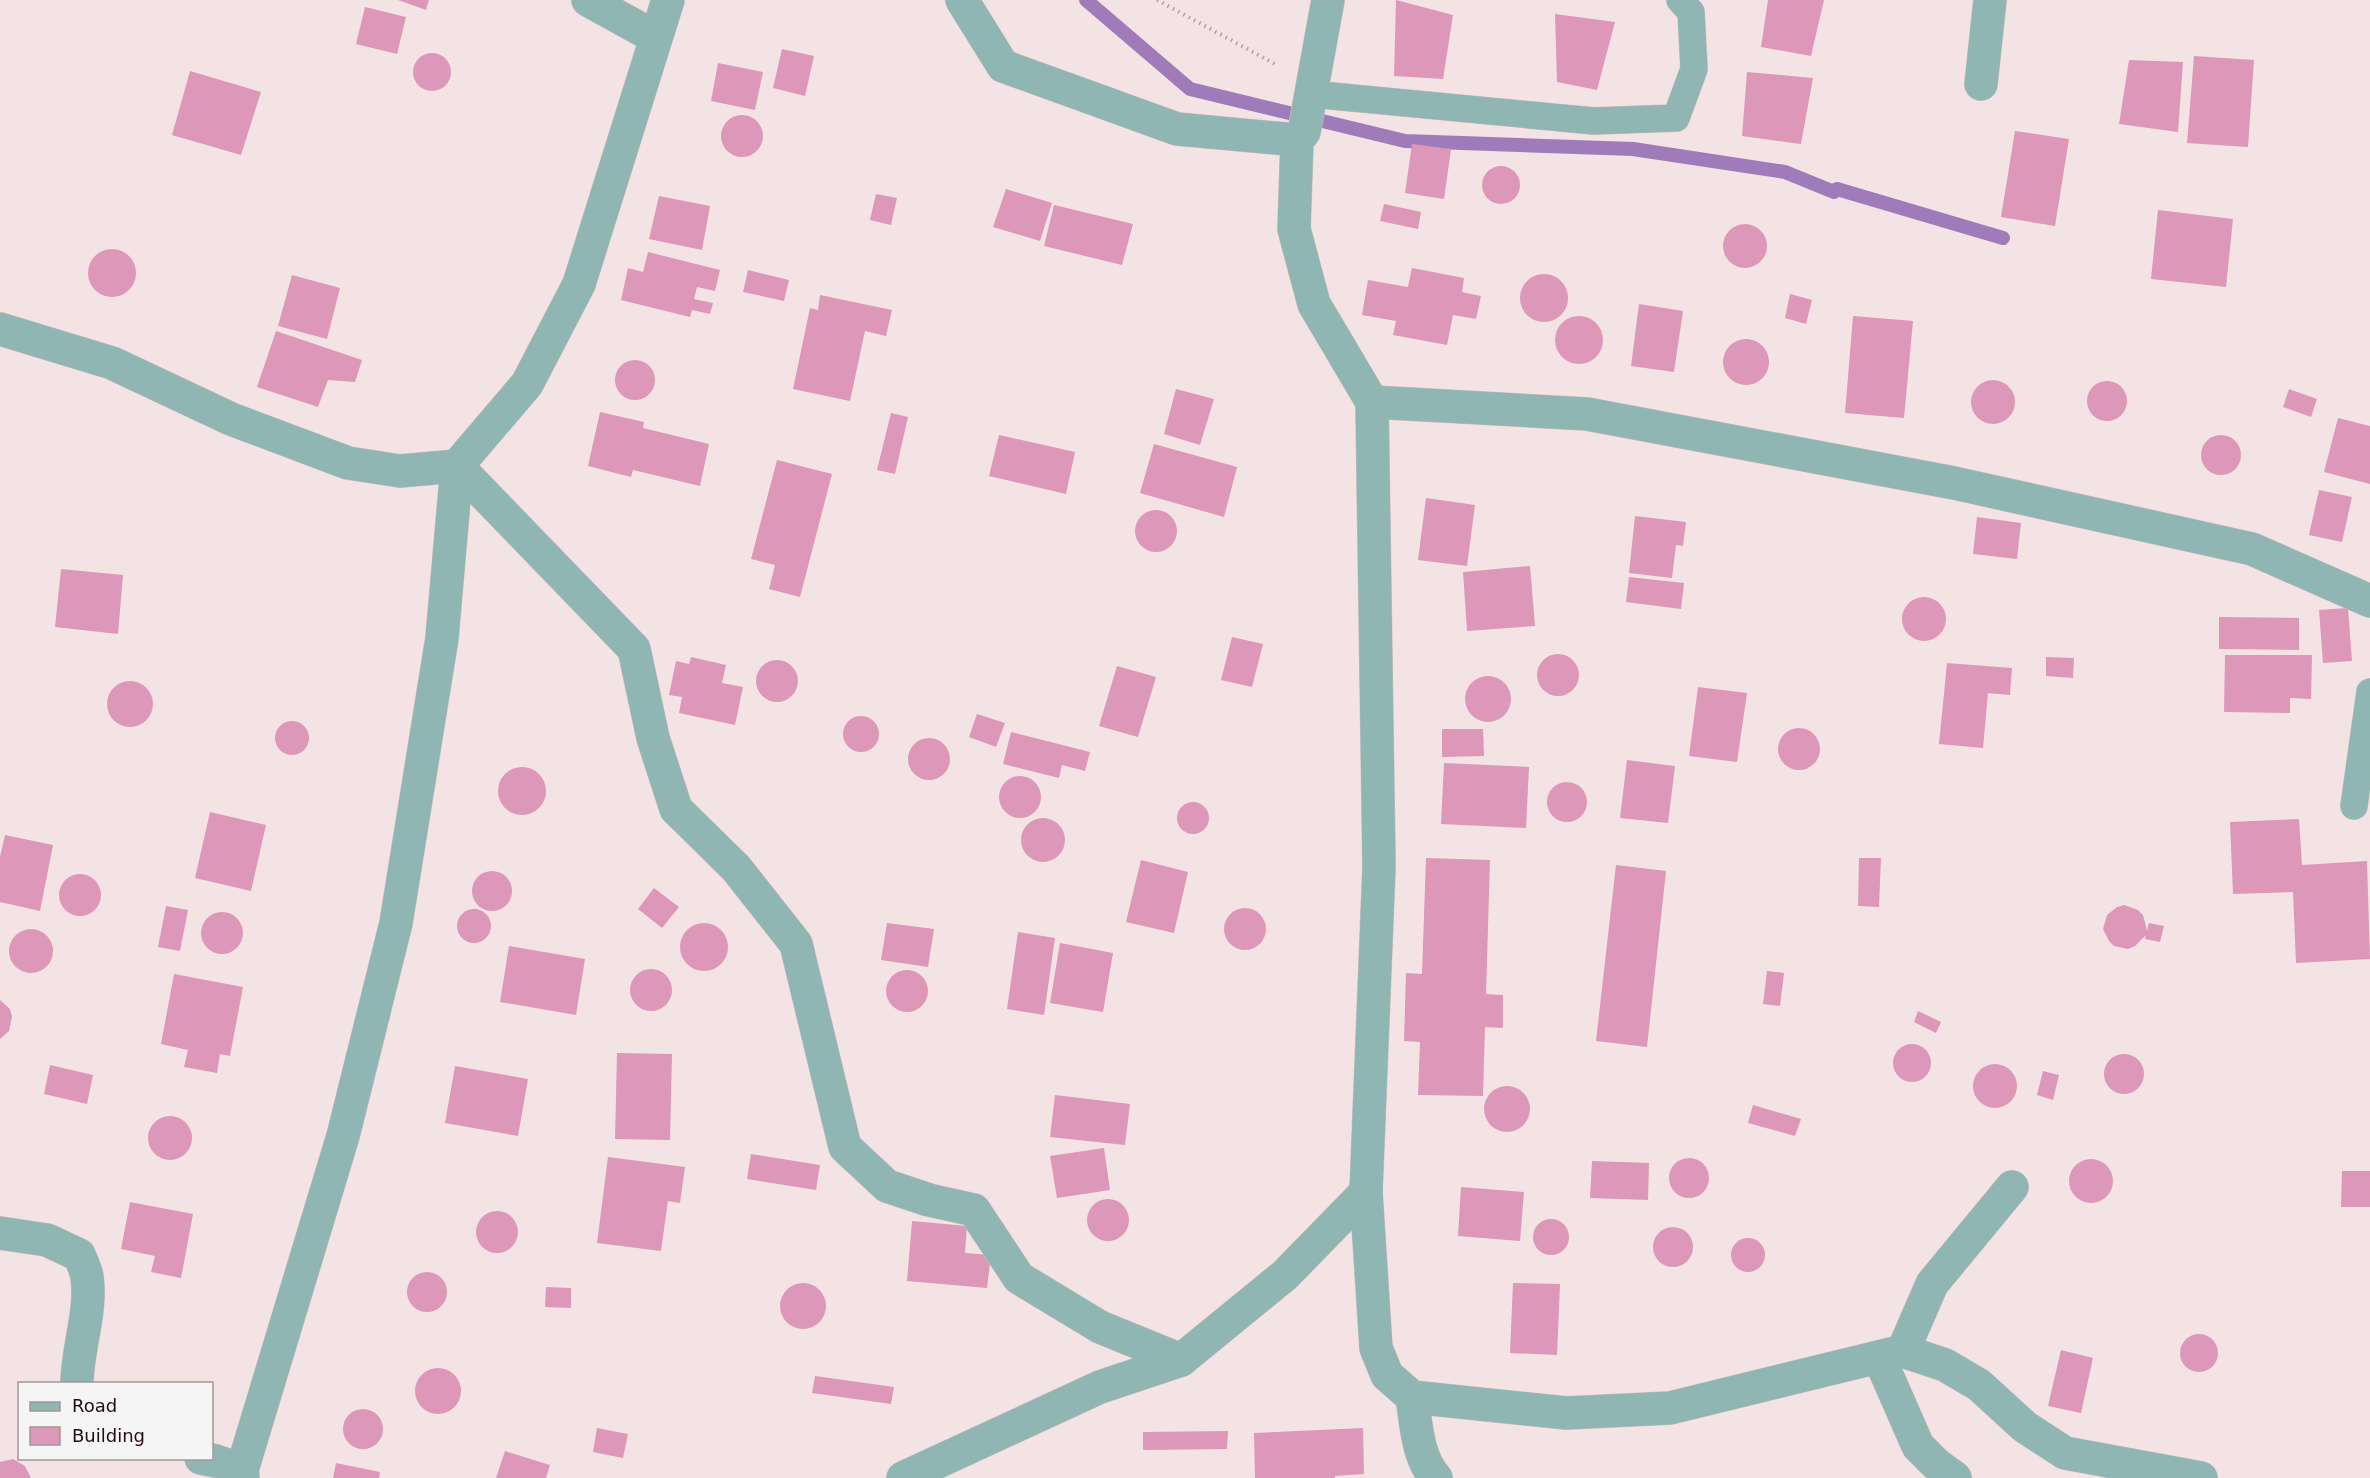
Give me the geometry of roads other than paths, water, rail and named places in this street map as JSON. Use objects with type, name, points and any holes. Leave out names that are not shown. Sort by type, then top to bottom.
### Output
[{"type":"street","points":[[588,0],[655,37]]},
{"type":"street","points":[[211,1460],[242,1474],[343,1136],[396,923],[442,638],[457,466],[527,384],[579,284],[668,0]]},
{"type":"street","points":[[962,0],[1003,66],[1177,129],[1297,140]]},
{"type":"street","points":[[1328,0],[1304,132],[1297,140],[1294,229],[1314,304],[1372,402],[1379,867],[1366,1192],[1376,1348],[1387,1375],[1412,1397],[1566,1413],[1670,1408],[1891,1354],[1946,1365],[1979,1385],[2025,1427],[2065,1453],[2201,1478]]},
{"type":"street","points":[[1981,84],[1990,0]]},
{"type":"street","points":[[0,329],[112,363],[231,419],[348,464],[399,471],[457,466]]},
{"type":"street","points":[[1372,402],[1587,414],[1954,483],[2252,549],[2370,601]]},
{"type":"street","points":[[457,466],[634,649],[653,738],[676,809],[736,868],[796,944],[845,1147],[887,1186],[929,1200],[974,1210],[1019,1278],[1100,1327],[1180,1360]]},
{"type":"street","points":[[1955,1478],[1936,1464],[1918,1446],[1891,1354],[1932,1284],[2012,1186]]},
{"type":"street","points":[[915,1476],[1100,1388],[1180,1360],[1286,1275],[1366,1192]]},
{"type":"street","points":[[0,1233],[47,1240],[79,1255],[87,1276],[87,1304],[77,1361],[76,1382]]},
{"type":"street","points":[[1412,1397],[1419,1443],[1430,1472],[1436,1478]]},
{"type":"lane","points":[[1312,84],[1594,121],[1676,118],[1694,69],[1691,12],[1680,0]]},
{"type":"lane","points":[[2354,806],[2370,692]]},
{"type":"waterway","points":[[1086,0],[1190,89],[1405,141],[1633,149],[1785,172],[1834,192],[1837,189],[2003,238]]}]
